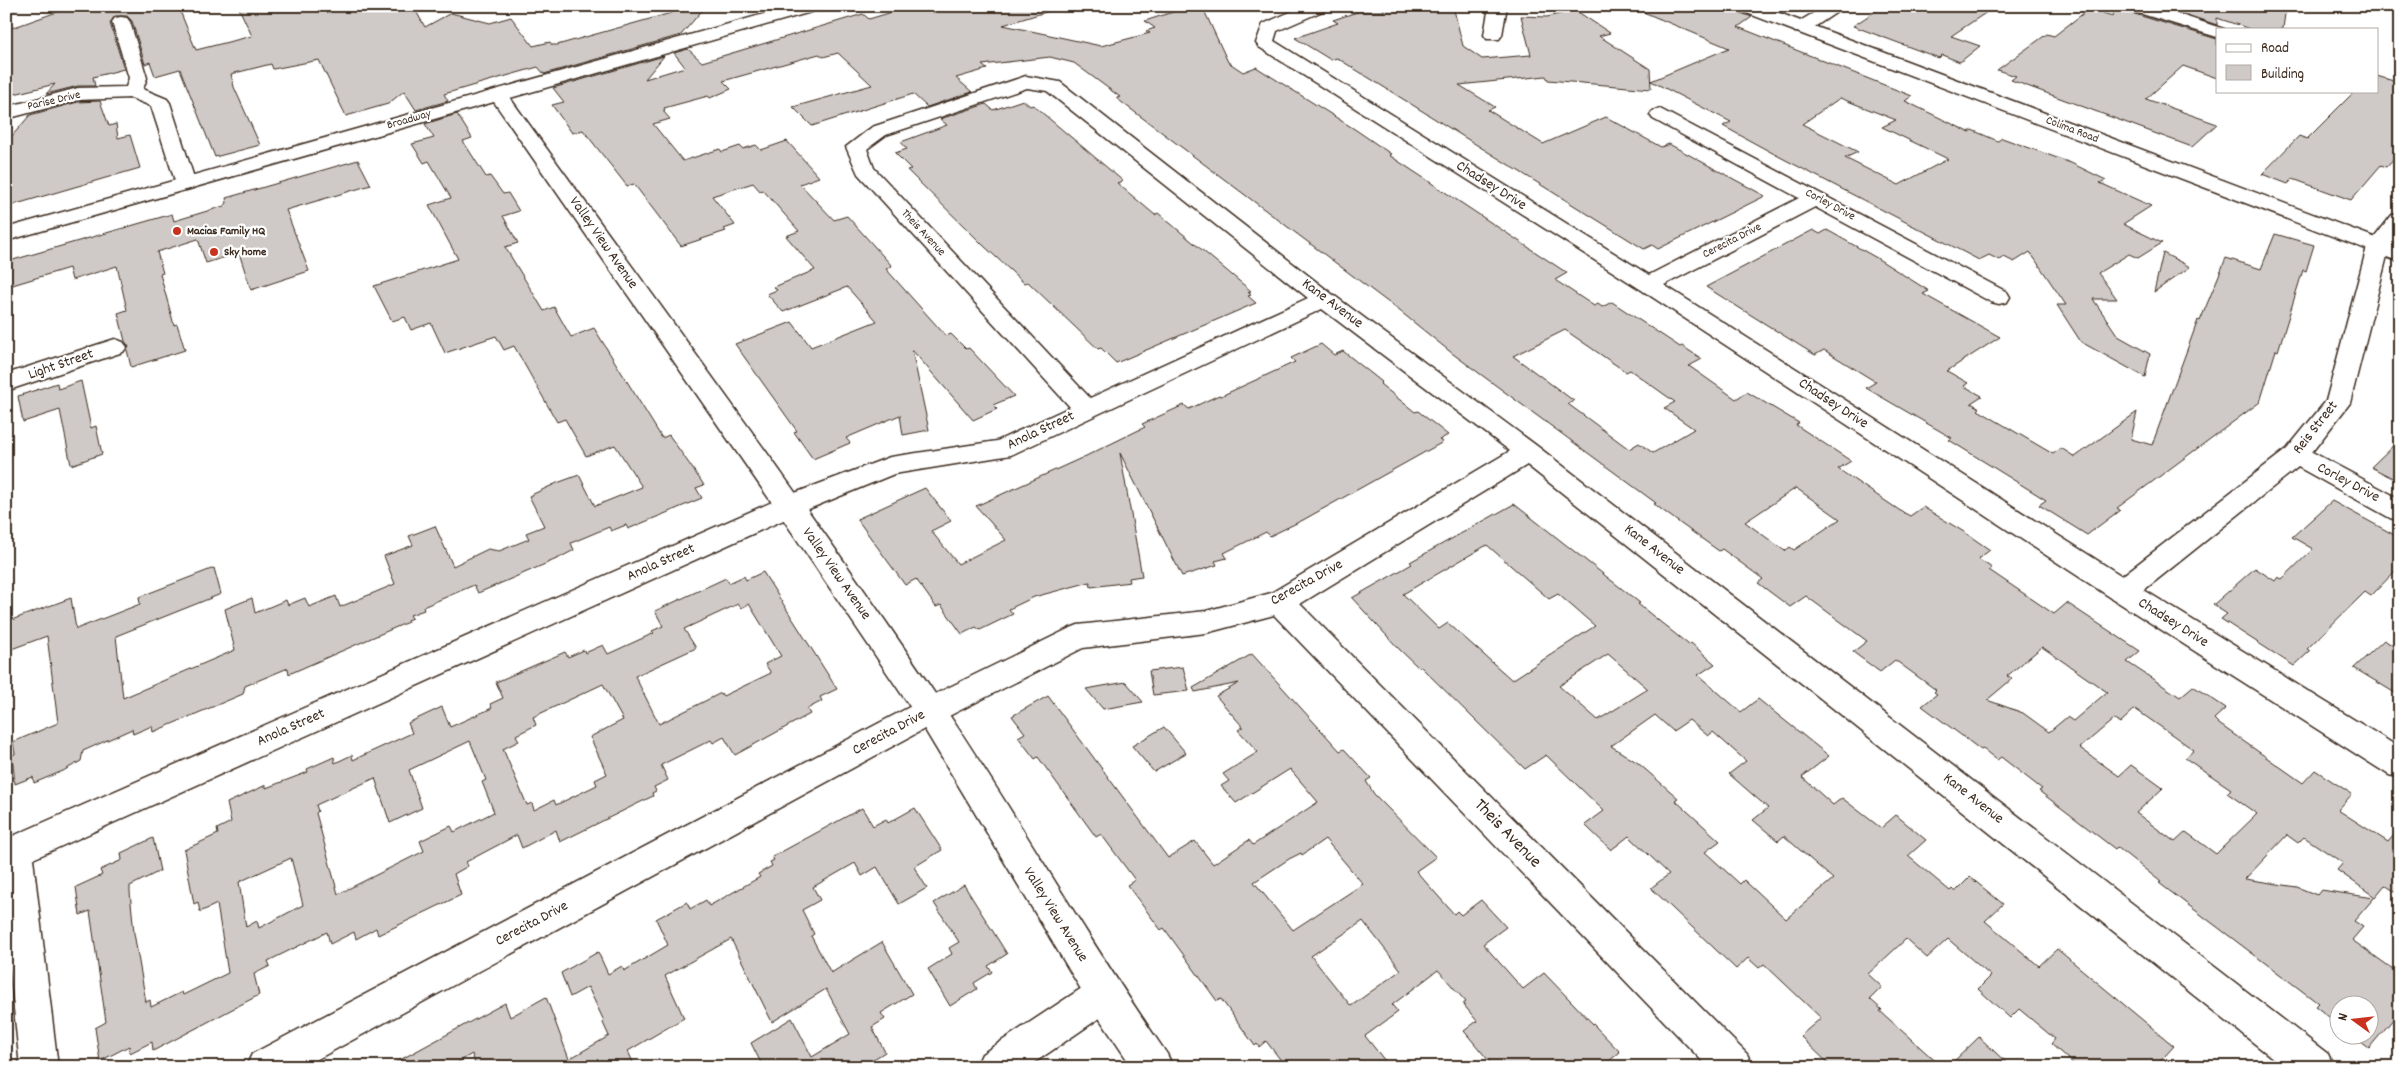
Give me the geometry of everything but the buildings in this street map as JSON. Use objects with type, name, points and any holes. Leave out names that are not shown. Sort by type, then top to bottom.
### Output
[{"type":"street","name":"Broadway","points":[[6,235],[812,6]]},
{"type":"street","name":"Chadsey Drive","points":[[1319,6],[1269,28],[1265,43],[1648,284],[2123,591],[2400,765]]},
{"type":"street","points":[[1493,35],[1498,6]]},
{"type":"street","name":"Colima Road","points":[[1744,6],[2389,251]]},
{"type":"street","points":[[1801,28],[1838,6]]},
{"type":"street","points":[[2135,6],[2216,32]]},
{"type":"street","points":[[121,22],[138,78],[133,92]]},
{"type":"street","name":"Kane Avenue","points":[[976,99],[1026,82],[1053,86],[1324,299],[1528,452],[2315,1067]]},
{"type":"street","name":"Parise Drive","points":[[6,113],[78,94],[133,92],[160,103],[186,184]]},
{"type":"street","name":"Valley View Avenue","points":[[498,95],[789,506],[930,711],[1104,994],[1154,1067]]},
{"type":"street","name":"Theis Avenue","points":[[976,99],[880,131],[856,147],[864,170],[1086,410]]},
{"type":"street","name":"Corley Drive","points":[[1660,115],[1999,297]]},
{"type":"street","name":"Cerecita Drive","points":[[1648,284],[1816,198]]},
{"type":"street","points":[[2389,251],[2400,220]]},
{"type":"street","name":"Reis Street","points":[[2123,591],[2296,455],[2338,403],[2389,251]]},
{"type":"street","name":"Anola Street","points":[[11,853],[789,506],[890,466],[1002,450],[1324,299]]},
{"type":"street","name":"Light Street","points":[[6,383],[115,347]]},
{"type":"street","name":"Cerecita Drive","points":[[265,1067],[930,711],[1078,637],[1206,622],[1280,602],[1528,452]]},
{"type":"street","name":"Corley Drive","points":[[2296,455],[2400,510]]},
{"type":"street","name":"Theis Avenue","points":[[1280,602],[1734,1067]]},
{"type":"street","points":[[11,853],[39,1067]]},
{"type":"street","points":[[995,1067],[1104,994]]},
{"type":"waterway","points":[[6,10],[20,6]]},
{"type":"place","name":"Macias Family HQ","points":[[177,231]]},
{"type":"place","name":"Sky home","points":[[214,252]]}]
